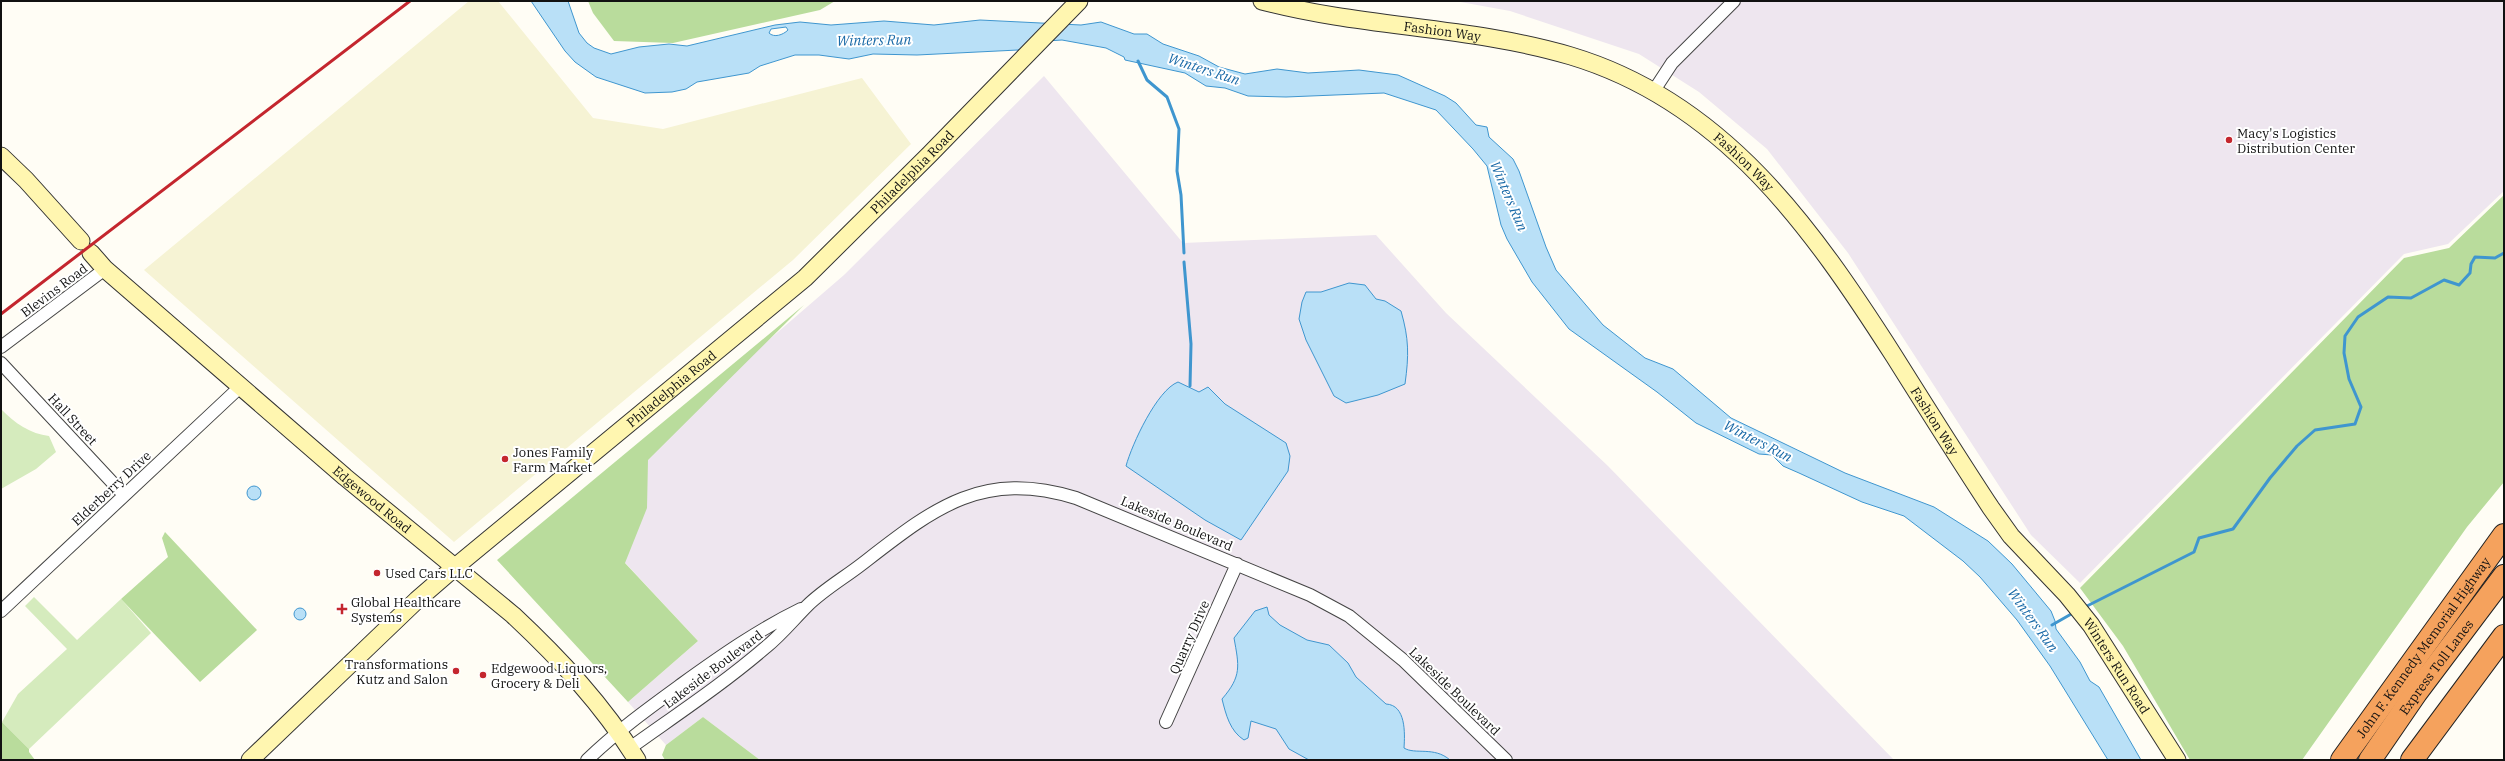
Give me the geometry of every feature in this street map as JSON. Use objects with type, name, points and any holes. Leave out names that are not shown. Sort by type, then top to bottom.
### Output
[{"type":"highway","name":"John F. Kennedy Memorial Highway","points":[[2342,760],[2504,535]]},
{"type":"highway","name":"Express Toll Lanes","points":[[2370,760],[2416,693],[2504,576]]},
{"type":"highway","points":[[2412,760],[2504,636]]},
{"type":"street","name":"Philadelphia Road","points":[[250,760],[417,600],[805,278],[1079,1]]},
{"type":"street","name":"Fashion Way","points":[[1262,1],[1315,13],[1510,42],[1544,49],[1587,62],[1652,92],[1696,119],[1725,141],[1753,167],[1787,205],[1856,298],[1994,514],[2011,536],[2050,577]]},
{"type":"street","points":[[1652,92],[1672,63],[1734,1]]},
{"type":"street","name":"Edgewood Road","points":[[1,156],[26,180],[105,269],[240,387],[454,568],[513,615],[553,652],[576,676],[634,754]]},
{"type":"street","name":"Blevins Road","points":[[1,347],[105,269]]},
{"type":"street","name":"Hall Street","points":[[1,363],[124,495]]},
{"type":"street","name":"Elderberry Drive","points":[[1,611],[240,387]]},
{"type":"street","name":"Lakeside Boulevard","points":[[634,754],[776,639],[808,605],[923,517],[960,499],[1004,489],[1043,490],[1076,498],[1310,595],[1349,616],[1403,660],[1506,760]]},
{"type":"street","name":"Quarry Drive","points":[[1166,722],[1237,564]]},
{"type":"street","name":"Winters Run Road","points":[[2050,577],[2091,625],[2177,760]]},
{"type":"street","name":"Lakeside Boulevard","points":[[587,760],[618,731],[728,651],[766,626],[808,605]]},
{"type":"shaded area","points":[[469,1],[498,1],[593,118],[663,129],[862,78],[911,144],[793,260],[454,542],[144,270]]},
{"type":"shaded area","points":[[1455,1],[2504,1],[2504,191],[2448,244],[2404,254],[2080,583],[2031,535],[1848,253],[1767,149],[1699,92],[1639,54],[1510,11]]},
{"type":"shaded area","points":[[1044,76],[1183,243],[1376,235],[1446,313],[1608,466],[1894,760],[760,760],[703,717],[666,745],[628,702],[698,641],[617,554],[646,446],[844,275]]},
{"type":"green space","points":[[588,1],[835,1],[820,10],[673,43],[614,41],[593,13]]},
{"type":"green space","points":[[2504,195],[2504,482],[2467,527],[2302,760],[2190,760],[2123,646],[2080,588],[2404,258],[2449,248]]},
{"type":"green space","points":[[804,305],[648,460],[647,508],[625,563],[698,641],[628,702],[497,560]]},
{"type":"green space","points":[[1,409],[11,419],[23,427],[36,433],[49,436],[56,452],[36,469],[1,489]]},
{"type":"green space","points":[[165,532],[257,630],[200,682],[121,599],[168,557],[162,538]]},
{"type":"green space","points":[[34,597],[77,640],[121,599],[151,633],[29,749],[2,722],[18,694],[67,649],[25,606]]},
{"type":"green space","points":[[703,717],[760,760],[665,760],[662,755],[666,745]]},
{"type":"green space","points":[[2,722],[29,749],[29,752],[35,760],[1,760]]},
{"type":"water","name":"Winters Run","points":[[531,1],[568,1],[579,33],[587,43],[594,48],[611,54],[639,47],[669,44],[687,46],[775,25],[800,22],[831,25],[884,21],[934,25],[980,20],[1081,25],[1101,22],[1134,34],[1147,34],[1163,44],[1199,56],[1219,67],[1245,74],[1277,69],[1308,73],[1359,70],[1398,75],[1445,96],[1456,103],[1476,125],[1487,127],[1489,137],[1513,159],[1519,171],[1546,247],[1556,270],[1603,325],[1645,358],[1673,369],[1731,418],[1845,473],[1934,507],[1988,541],[2012,564],[2051,611],[2056,629],[2080,662],[2090,681],[2099,687],[2141,760],[2108,760],[2050,666],[2017,620],[1980,577],[1963,561],[1904,516],[1862,502],[1783,466],[1772,455],[1759,454],[1696,423],[1657,392],[1569,329],[1532,282],[1507,239],[1501,225],[1487,166],[1436,110],[1384,93],[1286,97],[1248,96],[1225,88],[1206,86],[1185,73],[1125,60],[1124,57],[1106,48],[1062,40],[1046,41],[1018,50],[917,55],[873,54],[849,59],[819,55],[795,55],[760,66],[749,73],[697,82],[686,89],[672,92],[645,93],[596,77],[575,62],[565,51]],"holes":[[[786,27],[788,30],[778,35],[771,35],[769,33],[771,29]]]},
{"type":"water","points":[[1349,283],[1365,285],[1376,299],[1385,301],[1401,311],[1406,330],[1408,356],[1405,384],[1378,395],[1346,403],[1334,396],[1306,340],[1299,319],[1302,302],[1306,292],[1321,292]]},
{"type":"water","points":[[1178,382],[1199,392],[1208,387],[1225,404],[1286,443],[1290,456],[1288,471],[1241,540],[1205,520],[1126,466],[1146,419],[1154,406],[1170,387]]},
{"type":"water","points":[[254,486],[259,488],[261,493],[259,498],[254,500],[249,498],[247,493],[249,488]]},
{"type":"water","points":[[1267,607],[1269,615],[1280,625],[1307,640],[1329,645],[1348,663],[1356,677],[1386,704],[1397,709],[1401,714],[1403,721],[1404,748],[1414,751],[1438,753],[1450,760],[1309,760],[1289,749],[1276,729],[1251,721],[1248,738],[1244,740],[1239,736],[1229,722],[1222,699],[1233,684],[1236,677],[1238,664],[1234,638],[1255,611]]},
{"type":"water","points":[[300,608],[304,610],[306,614],[304,618],[300,620],[296,618],[294,614],[296,610]]},
{"type":"waterway","points":[[1138,61],[1147,80],[1167,97],[1179,129],[1177,171],[1181,195],[1184,253]]},
{"type":"waterway","points":[[2087,606],[2194,552],[2199,538],[2233,529],[2270,478],[2297,446],[2315,430],[2355,424],[2361,407],[2349,379],[2344,353],[2345,336],[2358,317],[2388,297],[2411,298],[2444,280],[2459,285],[2470,273],[2471,264],[2475,257],[2495,258],[2504,253]]},
{"type":"waterway","points":[[1184,262],[1191,344],[1190,386]]},
{"type":"waterway","name":"Winters Run","points":[[2052,625],[2073,613]]},
{"type":"railway","points":[[1,314],[410,1]]},
{"type":"place","name":"Macy's Logistics Distribution Center","points":[[2229,140]]},
{"type":"place","name":"Jones Family Farm Market","points":[[505,459]]},
{"type":"place","name":"Used Cars LLC","points":[[377,573]]},
{"type":"place","name":"Global Healthcare Systems","points":[[342,609]]},
{"type":"place","name":"Transformations Kutz and Salon","points":[[456,671]]},
{"type":"place","name":"Edgewood Liquors, Grocery & Deli","points":[[483,675]]}]
